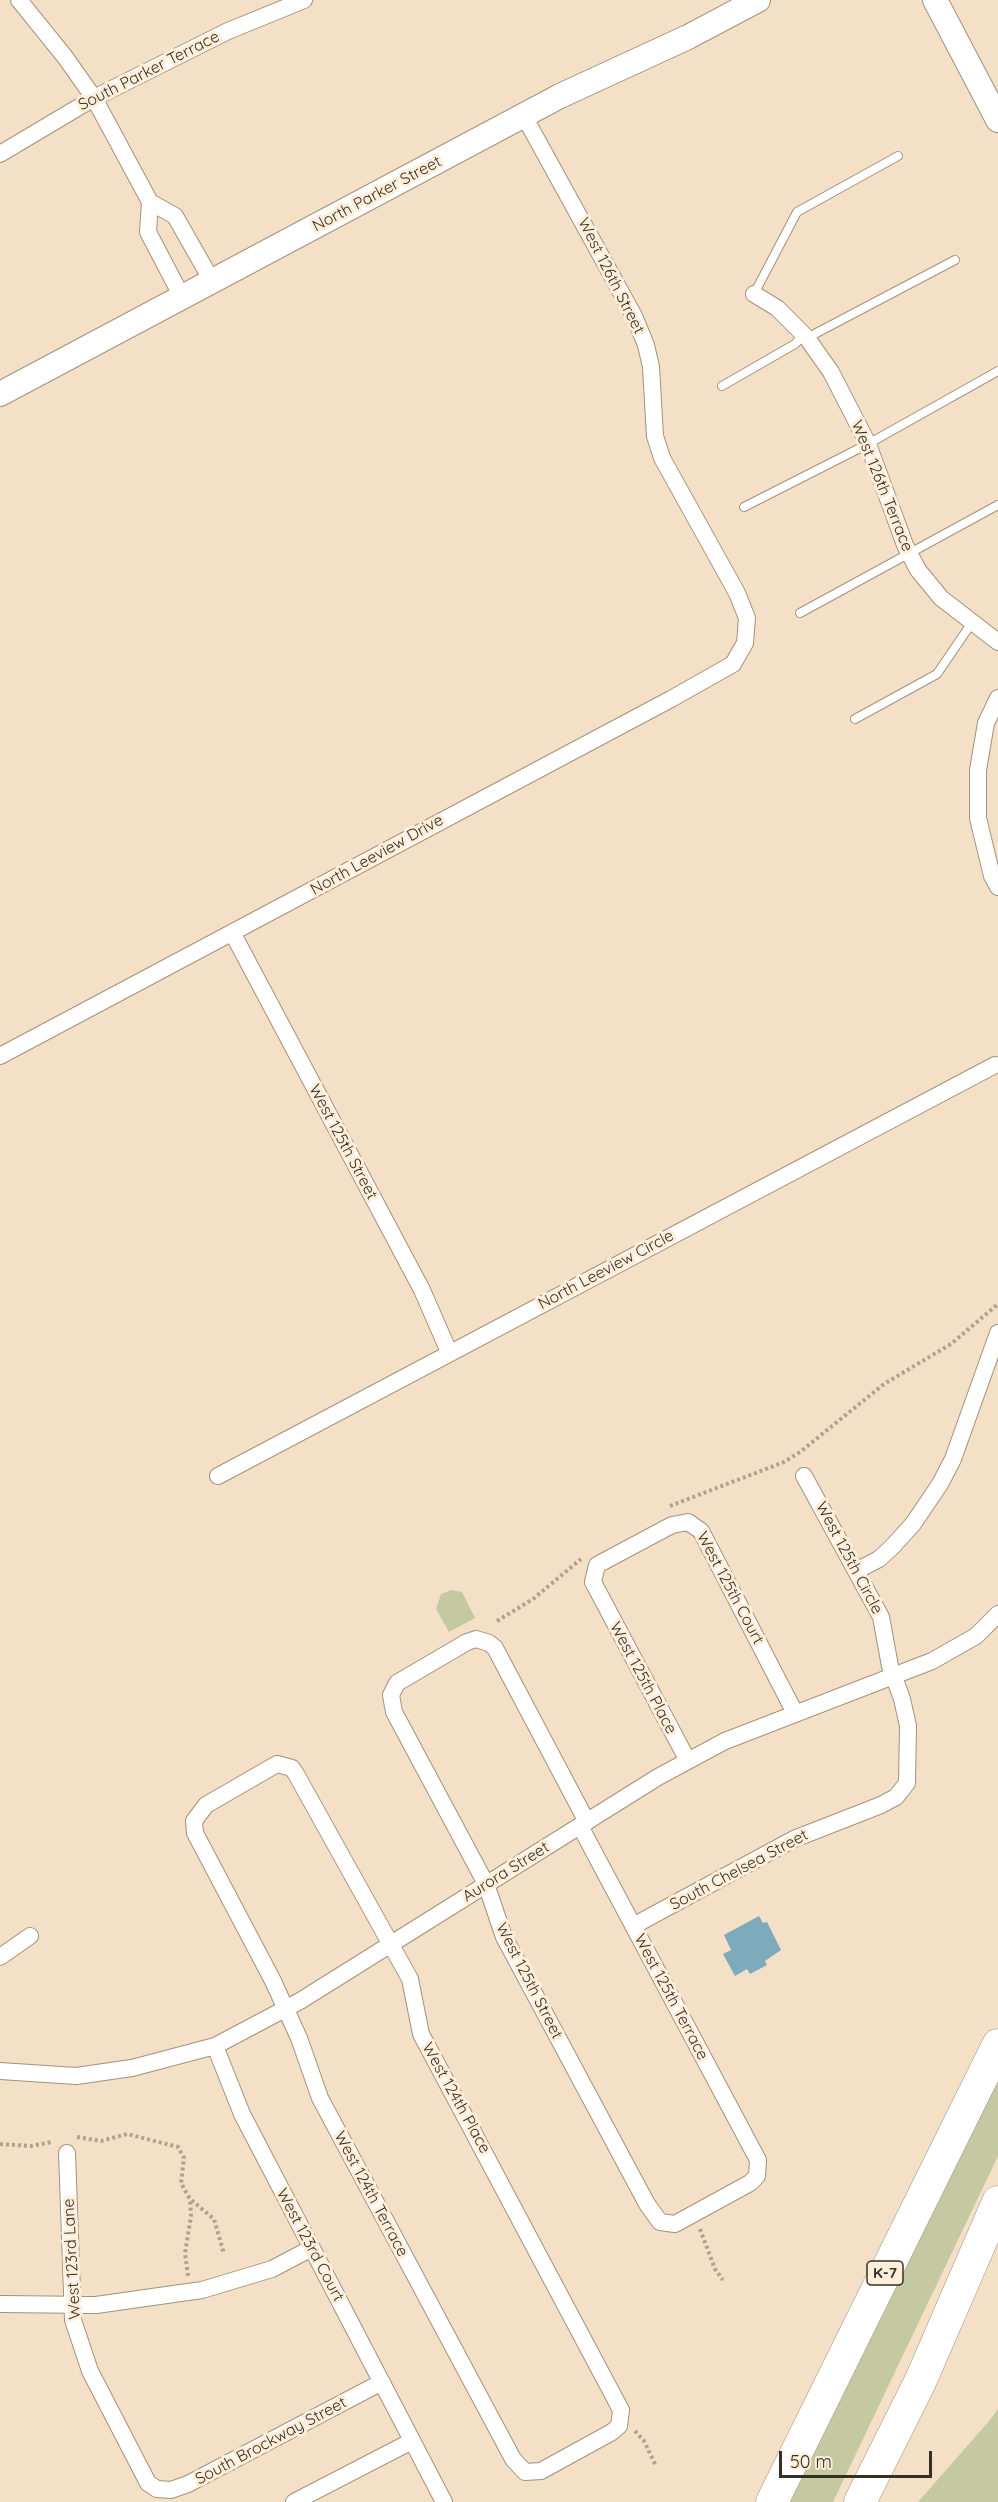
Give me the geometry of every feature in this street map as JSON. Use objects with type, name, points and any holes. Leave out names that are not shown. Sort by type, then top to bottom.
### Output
[{"type":"highway","name":"K-7","points":[[772,2502],[998,2045]]},
{"type":"highway","points":[[860,2502],[920,2382],[998,2202]]},
{"type":"street","points":[[19,0],[65,57],[94,98],[150,202],[148,232],[182,297]]},
{"type":"street","name":"South Parker Terrace","points":[[0,154],[94,98],[228,31],[304,0]]},
{"type":"street","name":"North Parker Street","points":[[0,394],[524,116],[618,68],[688,37],[758,0]]},
{"type":"street","points":[[935,0],[998,120]]},
{"type":"street","name":"West 126th Street","points":[[524,116],[634,316],[646,345],[651,368],[655,436],[662,458],[736,593],[747,618],[745,643]]},
{"type":"street","points":[[150,202],[175,216],[212,281]]},
{"type":"street","name":"West 126th Terrace","points":[[754,294],[777,308],[805,337],[831,372],[868,444],[909,553],[918,570],[941,598],[971,624],[998,642]]},
{"type":"street","name":"North Leeview Drive","points":[[0,1056],[232,934],[447,816],[671,699],[733,664],[745,643]]},
{"type":"street","points":[[998,698],[986,723],[980,758],[978,818],[992,876],[998,887]]},
{"type":"street","name":"West 125th Street","points":[[232,934],[422,1290],[449,1352]]},
{"type":"street","name":"North Leeview Circle","points":[[218,1476],[995,1065]]},
{"type":"street","points":[[856,1571],[879,1559],[892,1547],[913,1524],[940,1484],[953,1459],[998,1333]]},
{"type":"street","name":"West 125th Circle","points":[[804,1476],[881,1617],[893,1677]]},
{"type":"street","name":"West 125th Court","points":[[599,1594],[593,1582],[597,1565],[681,1521],[693,1524],[701,1531],[795,1713]]},
{"type":"street","name":"West 125th Place","points":[[599,1594],[688,1761]]},
{"type":"street","name":"Aurora Street","points":[[0,2071],[76,2076],[132,2068],[215,2046],[285,2009],[688,1761],[725,1741],[932,1661],[976,1636],[998,1614]]},
{"type":"street","name":"West 125th Street","points":[[482,1641],[468,1641],[400,1680],[394,1687],[391,1703],[486,1884],[504,1936],[655,2217],[660,2222],[675,2224],[740,2190],[757,2176],[759,2169]]},
{"type":"street","name":"West 125th Terrace","points":[[482,1641],[495,1648],[633,1926],[750,2143],[758,2160],[759,2169]]},
{"type":"street","name":"South Chelsea Street","points":[[633,1926],[794,1839],[896,1797],[907,1784],[908,1726],[902,1699],[893,1677]]},
{"type":"street","name":"West 124th Place","points":[[201,1810],[278,1764],[292,1768],[410,1979],[421,2034],[617,2399],[625,2425]]},
{"type":"street","name":"West 124th Terrace","points":[[201,1810],[194,1821],[195,1833],[273,1981],[299,2038],[320,2098],[519,2468],[525,2472],[541,2471],[625,2425]]},
{"type":"street","points":[[0,1957],[30,1936]]},
{"type":"street","name":"West 123rd Court","points":[[215,2046],[242,2114],[444,2502]]},
{"type":"street","name":"West 123rd Lane","points":[[66,2143],[72,2305],[78,2339],[90,2371],[148,2483],[157,2489]]},
{"type":"street","points":[[0,2304],[72,2305],[137,2301],[202,2290],[272,2269],[312,2248]]},
{"type":"street","name":"South Brockway Street","points":[[157,2489],[171,2490],[188,2484],[382,2382]]},
{"type":"street","points":[[294,2502],[412,2440]]},
{"type":"lane","points":[[754,294],[797,212],[898,156]]},
{"type":"lane","points":[[722,386],[805,337],[955,260]]},
{"type":"lane","points":[[744,507],[868,444],[998,371]]},
{"type":"lane","points":[[800,613],[998,505]]},
{"type":"lane","points":[[855,719],[937,674],[971,624]]},
{"type":"path","points":[[662,1511],[679,1500],[784,1462],[800,1452],[884,1384],[951,1344],[998,1304]]},
{"type":"path","points":[[497,1621],[534,1599],[586,1555]]},
{"type":"path","points":[[0,2145],[101,2141],[127,2134],[154,2143],[174,2144],[182,2151],[184,2158],[181,2183],[190,2199],[214,2219],[224,2254]]},
{"type":"path","points":[[189,2280],[185,2253],[192,2216],[190,2199]]},
{"type":"path","points":[[698,2224],[715,2269],[723,2280]]},
{"type":"path","points":[[625,2425],[644,2441],[656,2466]]},
{"type":"green space","points":[[451,1590],[462,1592],[475,1618],[449,1632],[436,1609],[441,1594]]},
{"type":"green space","points":[[998,2081],[998,2156],[833,2502],[790,2502]]},
{"type":"green space","points":[[998,2409],[998,2502],[918,2502],[990,2420]]},
{"type":"water","points":[[759,1916],[763,1923],[767,1922],[781,1950],[765,1961],[767,1965],[750,1974],[747,1969],[735,1976],[723,1954],[731,1950],[724,1935]]}]
